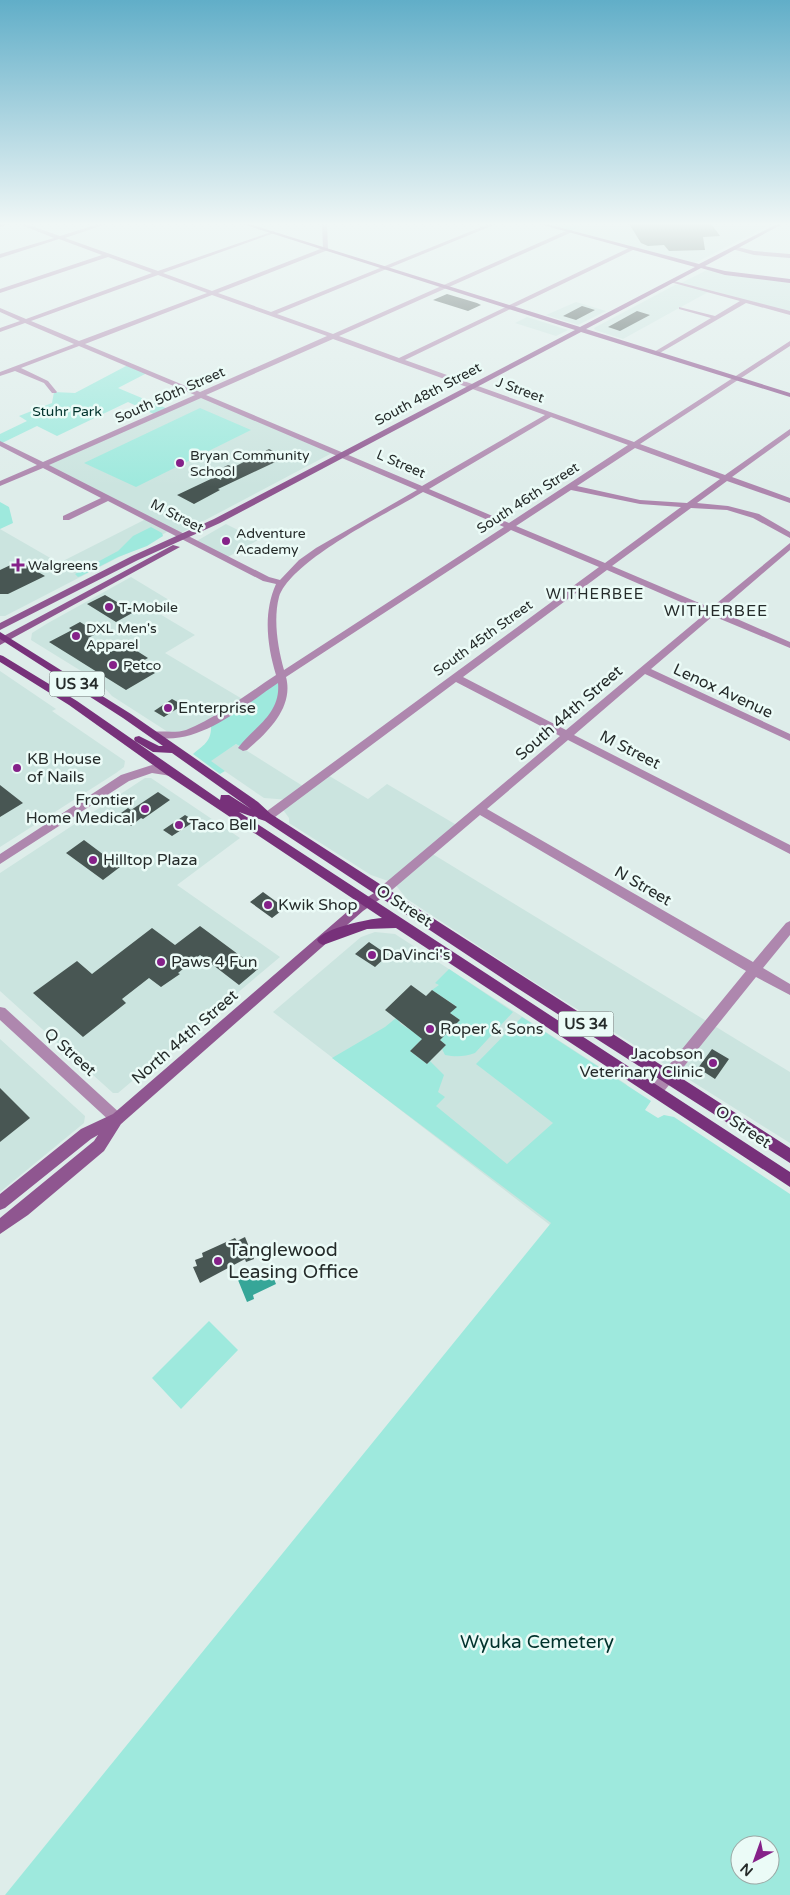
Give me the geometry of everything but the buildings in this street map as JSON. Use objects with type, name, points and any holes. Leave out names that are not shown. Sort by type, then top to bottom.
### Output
[{"type":"main road","points":[[521,310],[790,395]]},
{"type":"main road","name":"South 48th Street","points":[[2,639],[217,521],[616,310]]},
{"type":"main road","name":"South 48th Street","points":[[0,627],[186,538]]},
{"type":"main road","name":"O Street","points":[[2,639],[154,734],[254,805],[267,817],[514,979],[790,1156]]},
{"type":"main road","name":"O Street","points":[[0,658],[97,719],[171,772],[367,903],[790,1180]]},
{"type":"main road","points":[[97,719],[126,731],[157,750],[175,748]]},
{"type":"main road","points":[[152,758],[160,758],[172,763],[246,811],[267,817]]},
{"type":"main road","name":"South 44th Street","points":[[367,903],[382,892]]},
{"type":"main road","name":"North 44th Street","points":[[0,1227],[23,1210],[98,1146],[117,1119],[367,903]]},
{"type":"main road","points":[[323,940],[367,923],[377,921],[398,923]]},
{"type":"main road","name":"North 44th Street","points":[[0,1203],[86,1134],[117,1119]]},
{"type":"street","name":"L Street","points":[[1,310],[424,488],[790,645]]},
{"type":"street","points":[[0,330],[54,310]]},
{"type":"street","points":[[0,374],[167,310]]},
{"type":"street","name":"J Street","points":[[261,310],[790,501]]},
{"type":"street","points":[[271,314],[280,310]]},
{"type":"street","name":"South 50th Street","points":[[0,484],[391,310]]},
{"type":"street","points":[[400,360],[503,310]]},
{"type":"street","points":[[690,310],[716,318]]},
{"type":"street","points":[[656,353],[729,310]]},
{"type":"street","name":"South 46th Street","points":[[175,748],[280,676],[790,343]]},
{"type":"street","points":[[15,368],[46,382],[54,392]]},
{"type":"street","points":[[243,748],[262,730],[274,714],[283,689],[270,621],[272,605],[282,583],[296,566],[314,553],[550,415]]},
{"type":"street","name":"South 45th Street","points":[[267,817],[790,431]]},
{"type":"street","name":"M Street","points":[[0,443],[266,579],[282,583]]},
{"type":"street","points":[[570,487],[640,502],[718,507],[745,512],[762,519],[790,535]]},
{"type":"street","points":[[66,518],[108,498]]},
{"type":"street","name":"South 44th Street","points":[[382,892],[790,546]]},
{"type":"street","name":"Lenox Avenue","points":[[644,670],[790,738]]},
{"type":"street","name":"M Street","points":[[456,678],[790,850]]},
{"type":"street","name":"South 46th Street","points":[[154,734],[164,737],[178,737],[211,722]]},
{"type":"street","points":[[126,778],[129,772],[152,758]]},
{"type":"street","points":[[0,860],[126,778],[152,769],[171,772]]},
{"type":"street","name":"N Street","points":[[480,810],[790,990]]},
{"type":"street","points":[[656,1091],[790,926]]},
{"type":"street","name":"Q Street","points":[[0,1012],[117,1119]]},
{"type":"shaded area","points":[[557,310],[606,311],[578,325],[546,315]]},
{"type":"shaded area","points":[[627,310],[675,310],[623,339],[595,330],[594,328]]},
{"type":"shaded area","points":[[527,317],[568,330],[556,336],[515,323]]},
{"type":"shaded area","name":"Bryan Community School","points":[[200,395],[334,452],[179,534],[170,530],[142,547],[5,616],[0,616],[0,529],[59,563],[148,518],[43,465]]},
{"type":"shaded area","name":"Adventure Academy","points":[[226,524],[258,540],[226,558],[195,542]]},
{"type":"shaded area","points":[[131,577],[169,600],[153,610],[195,635],[165,653],[244,700],[189,733],[168,732],[112,696],[99,682],[31,640],[32,633]]},
{"type":"shaded area","points":[[0,671],[56,709],[52,711],[125,761],[124,767],[116,773],[0,847]]},
{"type":"shaded area","points":[[236,744],[306,788],[326,774],[368,799],[387,784],[460,827],[431,853],[790,1072],[790,1143],[523,975],[407,899],[394,883],[371,875],[289,823],[289,818],[281,807],[290,800],[264,798],[210,761]]},
{"type":"shaded area","points":[[145,778],[151,778],[240,838],[177,885],[280,957],[118,1093],[113,1093],[0,991],[0,873]]},
{"type":"shaded area","points":[[375,932],[395,934],[626,1084],[644,1109],[550,1225],[273,1012],[361,937]]},
{"type":"shaded area","points":[[0,1039],[85,1116],[84,1123],[0,1192]]},
{"type":"shaded area","points":[[270,1269],[276,1284],[253,1295],[254,1299],[247,1302],[238,1280],[246,1277],[247,1280]]},
{"type":"green space","name":"Stuhr Park","points":[[128,365],[147,373],[118,388],[168,409],[156,415],[128,402],[57,436],[37,426],[0,444],[0,434],[27,421],[19,416],[52,403],[54,392],[75,393]]},
{"type":"green space","points":[[200,408],[251,430],[136,487],[84,463]]},
{"type":"green space","points":[[0,502],[9,507],[13,523],[0,529]]},
{"type":"green space","points":[[151,527],[162,533],[163,536],[147,546],[118,557],[81,576],[78,577],[75,574],[118,551],[133,536]]},
{"type":"green space","points":[[280,676],[279,705],[243,748],[236,744],[211,761],[225,771],[220,774],[193,754],[208,741],[211,733],[211,722]]},
{"type":"green space","points":[[449,969],[513,1012],[475,1053],[456,1056],[445,1055],[442,1049],[446,1045],[440,1040],[460,1020],[450,1013],[456,1006],[432,990],[439,985],[435,983]]},
{"type":"green space","name":"Wyuka Cemetery","points":[[522,1017],[651,1101],[645,1110],[658,1118],[664,1115],[674,1117],[790,1194],[790,1895],[5,1895],[551,1223],[332,1058],[385,1027],[396,1018],[401,1024],[423,1038],[410,1051],[427,1064],[430,1061],[444,1075],[438,1092],[445,1097],[436,1106],[507,1164],[553,1123],[476,1064]]},
{"type":"green space","points":[[209,1321],[238,1350],[181,1409],[152,1378]]},
{"type":"place","name":"Bryan Community School","points":[[180,463]]},
{"type":"place","name":"Adventure Academy","points":[[226,541]]},
{"type":"place","name":"Walgreens","points":[[18,565]]},
{"type":"place","name":"T-Mobile","points":[[109,607]]},
{"type":"place","name":"DXL Men's Apparel","points":[[76,636]]},
{"type":"place","name":"Petco","points":[[113,665]]},
{"type":"place","name":"Enterprise","points":[[168,708]]},
{"type":"place","name":"KB House of Nails","points":[[17,768]]},
{"type":"place","name":"Frontier Home Medical","points":[[145,809]]},
{"type":"place","name":"Taco Bell","points":[[179,825]]},
{"type":"place","name":"Hilltop Plaza","points":[[93,860]]},
{"type":"place","name":"Kwik Shop","points":[[268,905]]},
{"type":"place","name":"DaVinci's","points":[[372,955]]},
{"type":"place","name":"Paws 4 Fun","points":[[161,962]]},
{"type":"place","name":"Roper & Sons","points":[[430,1029]]},
{"type":"place","name":"Jacobson Veterinary Clinic","points":[[713,1063]]},
{"type":"place","name":"Tanglewood Leasing Office","points":[[218,1261]]},
{"type":"district","name":"WITHERBEE","points":[[595,594]]},
{"type":"district","name":"WITHERBEE","points":[[716,611]]}]
